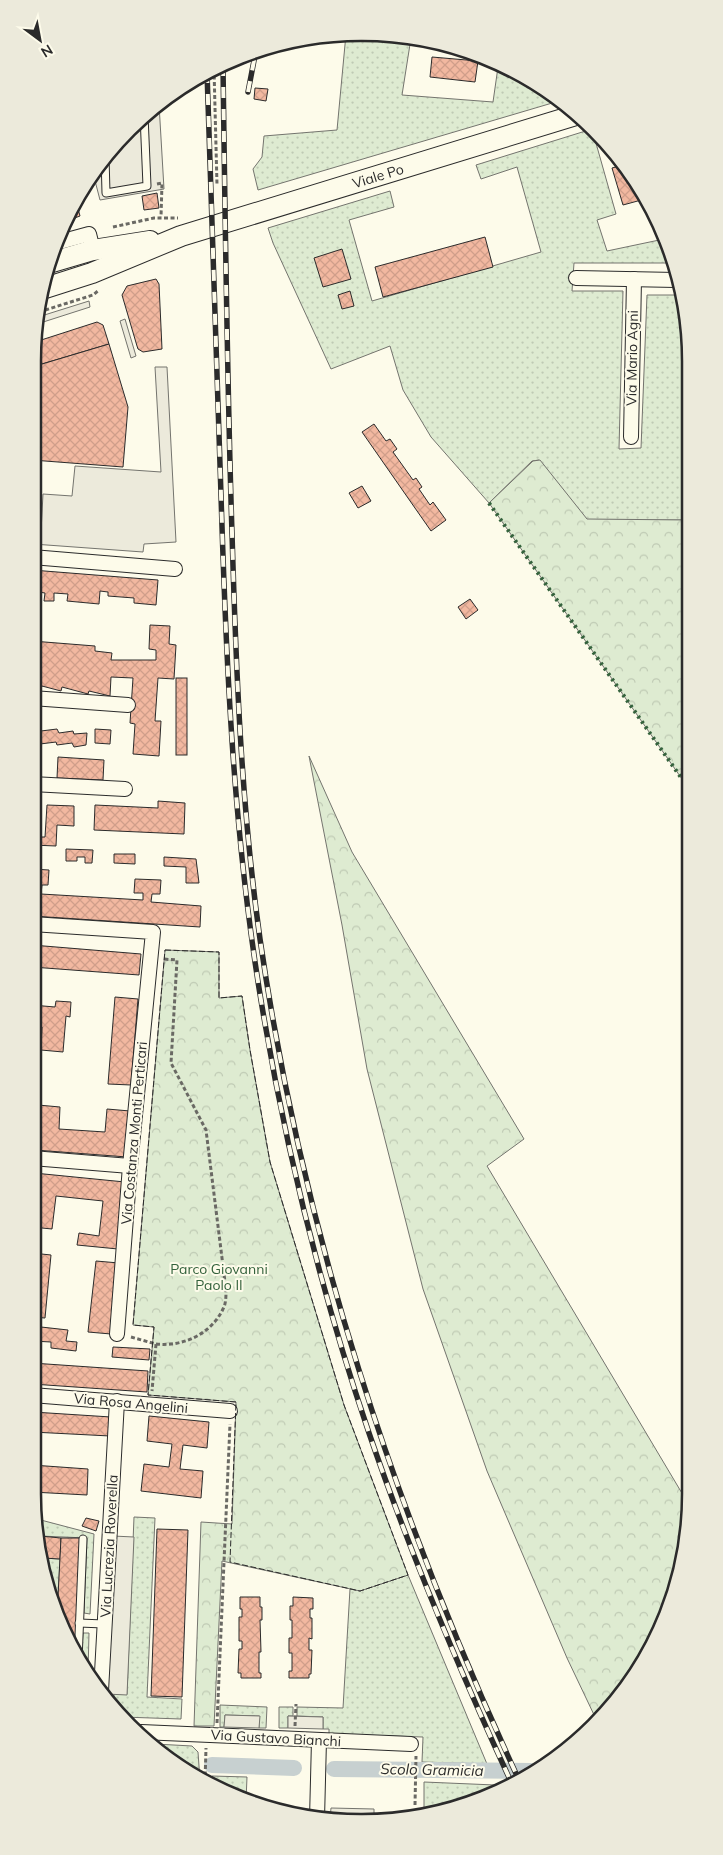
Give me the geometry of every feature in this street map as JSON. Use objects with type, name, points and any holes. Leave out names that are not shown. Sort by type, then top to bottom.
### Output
[{"type":"main road","name":"Viale Po","points":[[50,286],[92,273],[181,236],[569,117]]},
{"type":"main road","name":"Viale Po","points":[[58,260],[93,250],[181,236]]},
{"type":"street","points":[[65,240],[89,234],[93,250]]},
{"type":"street","points":[[576,278],[671,280]]},
{"type":"street","name":"Via Mario Agni","points":[[630,437],[634,280]]},
{"type":"street","points":[[41,558],[176,569]]},
{"type":"street","points":[[41,699],[128,705]]},
{"type":"street","points":[[41,784],[125,789]]},
{"type":"street","name":"Via Costanza Monti Perticari","points":[[41,925],[153,932],[130,1166],[117,1334]]},
{"type":"street","points":[[41,1159],[130,1166]]},
{"type":"street","name":"Via Rosa Angelini","points":[[41,1395],[230,1410]]},
{"type":"street","name":"Via Lucrezia Roverella","points":[[101,1679],[117,1401]]},
{"type":"street","name":"Via Gustavo Bianchi","points":[[148,1732],[319,1740],[413,1747]]},
{"type":"street","points":[[317,1811],[319,1740]]},
{"type":"lane","points":[[105,169],[106,193],[147,186],[144,126]]},
{"type":"lane","points":[[78,1643],[83,1539]]},
{"type":"lane","points":[[79,1623],[104,1624]]},
{"type":"path","points":[[214,77],[217,185]]},
{"type":"path","points":[[161,217],[162,183]]},
{"type":"path","points":[[117,1334],[170,1346],[181,1343],[212,1326],[224,1308],[226,1290],[206,1130],[171,1064],[177,960],[150,959]]},
{"type":"path","points":[[151,1404],[156,1344]]},
{"type":"path","points":[[206,1774],[211,1736],[230,1410]]},
{"type":"path","points":[[295,1739],[296,1704]]},
{"type":"path","points":[[413,1747],[415,1805]]},
{"type":"green space","points":[[362,41],[410,45],[402,95],[493,102],[497,72],[522,84],[551,103],[258,190],[253,169],[262,157],[264,136],[337,130],[345,42]]},
{"type":"green space","points":[[584,131],[596,144],[616,214],[597,220],[607,251],[658,240],[666,263],[574,263],[572,291],[623,291],[619,449],[641,448],[647,295],[675,295],[682,362],[682,520],[587,520],[539,460],[532,461],[489,503],[431,437],[403,390],[390,346],[331,369],[273,243],[268,228],[390,191],[394,207],[349,220],[372,301],[541,252],[517,167],[481,179],[476,165]]},
{"type":"green space","points":[[540,460],[587,519],[682,520],[682,779],[489,503],[533,461]]},
{"type":"green space","points":[[309,756],[352,852],[524,1139],[487,1166],[682,1493],[676,1556],[665,1596],[657,1616],[639,1654],[616,1688],[594,1714],[567,1658],[487,1471],[423,1289],[367,1069],[342,925]]},
{"type":"green space","name":"Parco Giovanni Paolo II","points":[[165,950],[219,952],[219,998],[242,996],[270,1162],[344,1405],[408,1575],[360,1591],[222,1561],[214,1726],[194,1726],[201,1522],[232,1524],[236,1402],[148,1395],[154,1327],[133,1325]]},
{"type":"green space","points":[[134,1517],[155,1518],[147,1697],[182,1699],[181,1719],[133,1717],[114,1696],[114,1694],[127,1694]]},
{"type":"green space","points":[[43,1520],[94,1534],[90,1614],[84,1613],[87,1538],[44,1536]]},
{"type":"green space","points":[[48,1558],[60,1559],[58,1596]]},
{"type":"green space","points":[[408,1575],[487,1764],[422,1762],[423,1737],[329,1734],[329,1729],[323,1729],[323,1717],[297,1716],[297,1707],[343,1708],[350,1589],[360,1591]]},
{"type":"green space","points":[[83,1633],[89,1633],[88,1661],[82,1650]]},
{"type":"green space","points":[[220,1705],[267,1707],[266,1728],[259,1728],[259,1716],[225,1715],[224,1727],[220,1727]]},
{"type":"green space","points":[[279,1707],[293,1707],[293,1716],[288,1716],[288,1728],[279,1728]]},
{"type":"green space","points":[[163,1744],[192,1746],[198,1752],[199,1770]]},
{"type":"green space","points":[[212,1777],[247,1777],[246,1792],[220,1781]]},
{"type":"green space","points":[[424,1782],[494,1785],[464,1797],[424,1808]]},
{"type":"shaded area","points":[[160,113],[164,189],[100,200],[96,183],[121,150]]},
{"type":"shaded area","points":[[89,301],[90,307],[44,322],[45,315]]},
{"type":"shaded area","points":[[125,319],[136,356],[131,358],[120,321]]},
{"type":"shaded area","points":[[155,367],[167,367],[176,542],[144,544],[143,552],[41,545],[43,494],[72,496],[75,466],[161,472]]},
{"type":"shaded area","points":[[113,1536],[134,1537],[127,1695],[112,1694],[106,1687]]},
{"type":"shaded area","points":[[225,1715],[260,1716],[259,1728],[224,1727]]},
{"type":"shaded area","points":[[288,1716],[323,1717],[323,1729],[288,1728]]},
{"type":"shaded area","points":[[331,1808],[374,1809],[374,1813],[331,1812]]},
{"type":"building","points":[[432,57],[470,60],[478,63],[475,82],[430,77]]},
{"type":"building","points":[[255,88],[268,89],[266,101],[254,99]]},
{"type":"building","points":[[616,167],[639,201],[623,205],[612,168]]},
{"type":"building","points":[[157,193],[159,208],[144,210],[142,196]]},
{"type":"building","points":[[485,237],[493,267],[383,297],[375,267]]},
{"type":"building","points":[[342,249],[351,279],[323,287],[314,258]]},
{"type":"building","points":[[156,279],[159,284],[162,349],[143,352],[138,349],[122,295],[127,286]]},
{"type":"building","points":[[350,291],[354,306],[342,309],[338,295]]},
{"type":"building","points":[[97,322],[103,325],[109,344],[41,364],[42,340]]},
{"type":"building","points":[[109,344],[128,407],[123,467],[41,461],[41,364]]},
{"type":"building","points":[[374,424],[386,441],[390,439],[397,449],[393,452],[413,480],[416,478],[422,487],[419,489],[430,505],[433,502],[446,520],[431,531],[362,432]]},
{"type":"building","points":[[362,486],[371,501],[358,508],[349,493]]},
{"type":"building","points":[[41,571],[158,580],[156,605],[134,603],[134,598],[108,596],[108,592],[100,591],[99,604],[67,601],[68,594],[54,593],[54,601],[44,601],[45,593],[41,592]]},
{"type":"building","points":[[470,599],[478,610],[466,619],[458,607]]},
{"type":"building","points":[[150,625],[170,626],[169,644],[176,645],[174,679],[158,678],[155,721],[161,721],[159,756],[133,754],[135,724],[130,723],[133,678],[111,677],[110,696],[89,691],[88,694],[62,687],[61,691],[42,686],[41,689],[41,642],[95,646],[95,651],[112,653],[111,660],[156,660],[156,650],[149,649]]},
{"type":"building","points":[[176,678],[187,678],[187,755],[176,755]]},
{"type":"building","points":[[57,729],[59,733],[73,731],[74,734],[87,733],[86,745],[74,747],[72,743],[57,745],[56,742],[41,744],[41,731]]},
{"type":"building","points":[[95,729],[111,730],[110,744],[95,743]]},
{"type":"building","points":[[58,757],[104,760],[103,780],[57,778]]},
{"type":"building","points":[[158,801],[185,803],[184,834],[94,830],[95,805],[158,808]]},
{"type":"building","points":[[47,805],[74,806],[74,826],[57,825],[56,846],[41,845],[41,837],[45,837]]},
{"type":"building","points":[[66,849],[93,850],[92,863],[85,863],[85,857],[77,857],[77,861],[66,861]]},
{"type":"building","points":[[114,854],[135,854],[135,864],[114,863]]},
{"type":"building","points":[[164,857],[196,859],[199,883],[186,883],[186,867],[164,866]]},
{"type":"building","points":[[41,870],[49,870],[48,885],[42,885],[41,894]]},
{"type":"building","points":[[135,879],[161,880],[160,894],[152,894],[151,902],[201,906],[200,927],[41,917],[41,894],[143,900],[143,893],[134,893]]},
{"type":"building","points":[[41,946],[141,954],[139,975],[41,968]]},
{"type":"building","points":[[115,997],[138,999],[131,1085],[108,1084]]},
{"type":"building","points":[[56,1001],[71,1002],[70,1017],[66,1016],[63,1052],[41,1050],[41,1006],[55,1007]]},
{"type":"building","points":[[41,1105],[60,1107],[59,1129],[105,1132],[107,1109],[130,1111],[127,1157],[41,1150]]},
{"type":"building","points":[[41,1174],[125,1182],[118,1249],[77,1245],[79,1233],[99,1236],[103,1201],[56,1196],[52,1229],[41,1228]]},
{"type":"building","points":[[41,1254],[51,1255],[45,1318],[41,1318]]},
{"type":"building","points":[[96,1261],[119,1263],[111,1334],[88,1332]]},
{"type":"building","points":[[41,1327],[68,1330],[66,1341],[77,1342],[76,1351],[51,1348],[51,1342],[41,1341]]},
{"type":"building","points":[[113,1347],[150,1349],[149,1360],[112,1357]]},
{"type":"building","points":[[41,1364],[148,1371],[147,1392],[41,1385]]},
{"type":"building","points":[[41,1413],[111,1417],[110,1436],[41,1432]]},
{"type":"building","points":[[149,1416],[209,1422],[207,1448],[183,1445],[180,1469],[203,1471],[201,1498],[141,1491],[144,1464],[169,1467],[172,1444],[147,1441]]},
{"type":"building","points":[[41,1466],[88,1469],[87,1495],[41,1492]]},
{"type":"building","points":[[86,1518],[99,1521],[96,1531],[82,1526]]},
{"type":"building","points":[[157,1529],[188,1530],[182,1697],[151,1696]]},
{"type":"building","points":[[44,1536],[61,1538],[60,1559],[48,1558]]},
{"type":"building","points":[[61,1538],[80,1538],[76,1638],[58,1596]]},
{"type":"building","points":[[240,1597],[260,1597],[262,1620],[260,1620],[261,1652],[259,1652],[259,1673],[261,1673],[261,1678],[241,1678],[241,1673],[238,1673],[239,1649],[242,1649],[242,1641],[239,1641],[239,1617],[242,1617]]},
{"type":"building","points":[[293,1597],[313,1598],[313,1609],[310,1609],[312,1639],[309,1638],[309,1650],[312,1650],[311,1674],[309,1674],[309,1678],[289,1678],[289,1671],[292,1671],[292,1653],[289,1653],[289,1638],[292,1638],[290,1606],[293,1606]]},
{"type":"waterway","name":"Scolo Gramicia","points":[[212,1765],[294,1768]]},
{"type":"waterway","name":"Scolo Gramicia","points":[[334,1769],[522,1771]]},
{"type":"railway","points":[[248,92],[254,60]]},
{"type":"railway","points":[[223,73],[230,474],[240,736],[248,838],[260,939],[278,1049],[301,1157],[328,1264],[359,1369],[393,1473],[432,1576],[516,1774]]},
{"type":"railway","points":[[207,81],[223,557],[232,742],[250,927],[279,1101],[319,1268],[351,1379],[369,1433],[401,1522],[436,1610],[509,1778]]},
{"type":"hedge","points":[[489,503],[682,779]]},
{"type":"fence","points":[[165,950],[219,952],[219,998],[242,996],[270,1162],[344,1405],[408,1575],[360,1591],[230,1562],[236,1402],[148,1395],[154,1327],[133,1325],[165,950]]}]
